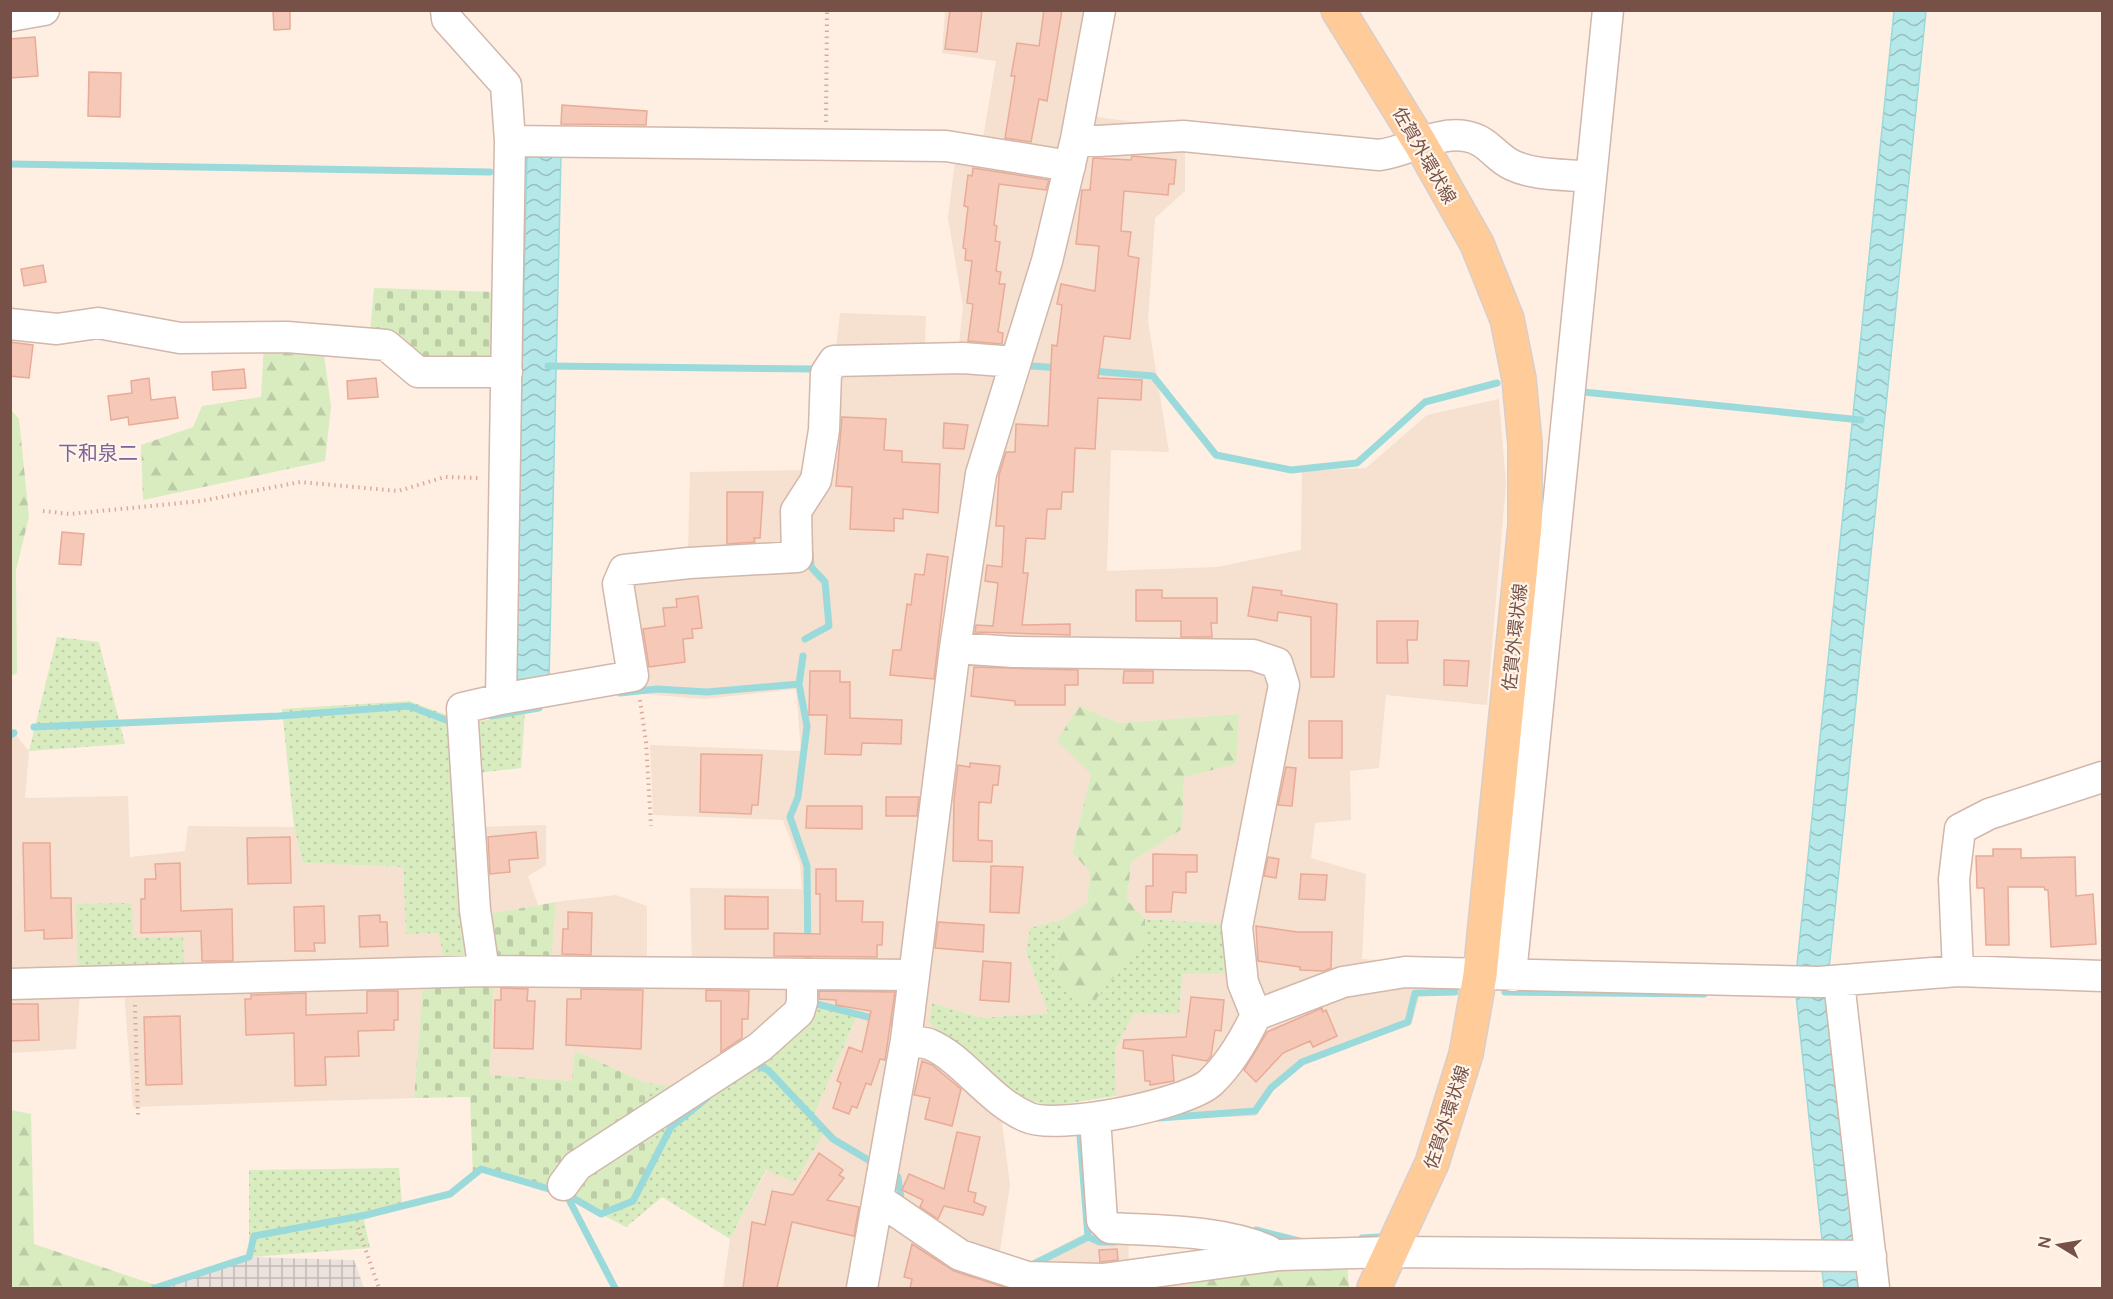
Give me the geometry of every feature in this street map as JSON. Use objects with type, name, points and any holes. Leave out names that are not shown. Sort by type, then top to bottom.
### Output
[{"type":"main road","name":"佐賀外環状線","points":[[1338,10],[1420,143],[1477,244],[1507,319],[1519,379],[1526,444],[1525,525],[1480,975],[1466,1054],[1432,1163],[1374,1288]]},
{"type":"street","points":[[10,16],[44,10]]},
{"type":"street","points":[[446,10],[447,19],[506,85],[510,141],[501,699]]},
{"type":"street","points":[[862,1288],[906,1040],[955,648],[981,474],[1047,261],[1073,153],[1100,10]]},
{"type":"street","points":[[1513,976],[1608,10]]},
{"type":"street","points":[[510,141],[946,146],[1073,153],[1098,141],[1183,136],[1379,155],[1398,153],[1420,143],[1465,136],[1490,146],[1510,164],[1527,170],[1590,177]]},
{"type":"street","points":[[10,324],[57,329],[98,323],[180,338],[287,337],[386,345],[418,372],[507,372]]},
{"type":"street","points":[[484,971],[475,910],[462,708],[633,676],[618,584],[624,570],[689,563],[797,557],[796,511],[816,480],[824,430],[826,373],[834,361],[963,358],[1015,362]]},
{"type":"street","points":[[955,648],[1014,652],[1253,654],[1277,663],[1284,685],[1237,927],[1243,983],[1256,1015]]},
{"type":"street","points":[[1958,971],[1954,879],[1960,829],[1989,814],[2103,777]]},
{"type":"street","points":[[10,984],[484,971],[913,975]]},
{"type":"street","points":[[906,1040],[928,1044],[955,1062],[1001,1104],[1030,1119],[1057,1123],[1095,1118],[1185,1097],[1210,1083],[1246,1037],[1256,1015],[1343,982],[1405,972],[1820,982],[1958,971],[2103,976]]},
{"type":"street","points":[[563,1185],[577,1166],[760,1047],[799,1012],[802,1002],[802,974]]},
{"type":"street","points":[[1820,982],[1850,1256],[1874,1288]]},
{"type":"street","points":[[1095,1118],[1102,1220],[1110,1228],[1196,1233],[1259,1246],[1279,1255]]},
{"type":"street","points":[[878,1199],[960,1255],[1027,1277],[1103,1279],[1279,1255],[1392,1252],[1850,1256]]},
{"type":"path","points":[[825,144],[827,10]]},
{"type":"path","points":[[43,511],[70,514],[201,501],[300,482],[398,491],[445,477],[504,479]]},
{"type":"path","points":[[639,697],[646,742],[651,826]]},
{"type":"path","points":[[134,981],[138,1118]]},
{"type":"path","points":[[358,1228],[379,1288]]},
{"type":"shaded area","points":[[945,11],[1115,11],[1097,117],[1185,129],[1185,191],[1155,218],[1148,321],[1169,452],[1111,450],[1107,571],[1217,567],[1301,550],[1302,471],[1366,468],[1427,415],[1499,399],[1506,483],[1487,705],[1386,695],[1379,768],[1350,771],[1351,820],[1315,823],[1311,858],[1366,874],[1362,959],[1411,962],[1419,998],[1411,1025],[1300,1064],[1272,1091],[1256,1116],[1142,1120],[1116,1096],[1115,1049],[1134,1012],[1179,1014],[1183,973],[1227,973],[1228,924],[1145,919],[1127,900],[1131,862],[1182,829],[1184,777],[1239,714],[1119,723],[1079,706],[1091,774],[1072,851],[1090,872],[1087,903],[1064,919],[1031,928],[1026,951],[1048,1013],[982,1018],[932,1003],[929,1023],[1016,1097],[1001,1115],[1010,1185],[1000,1251],[1031,1261],[1111,1217],[1128,1219],[1129,1269],[1191,1278],[1190,1288],[723,1288],[730,1239],[767,1170],[813,1117],[858,1015],[708,1091],[646,1083],[575,1052],[572,1081],[490,1075],[494,964],[551,963],[556,902],[616,895],[647,906],[647,962],[692,964],[690,888],[802,889],[800,864],[783,820],[653,815],[650,745],[801,751],[796,689],[704,699],[643,694],[624,670],[608,567],[688,552],[690,472],[809,470],[836,348],[840,313],[926,316],[925,349],[958,352],[963,307],[948,218],[958,136],[983,138],[996,61],[942,53]]},
{"type":"shaded area","points":[[14,733],[29,751],[25,798],[128,796],[130,857],[185,851],[188,826],[294,827],[303,863],[403,867],[406,934],[477,827],[546,825],[546,865],[528,876],[538,905],[483,916],[490,978],[423,982],[414,1098],[133,1107],[124,991],[80,992],[76,1049],[11,1053],[10,735]]},
{"type":"shaded area","points":[[249,1257],[354,1260],[364,1288],[155,1288]]},
{"type":"green space","points":[[374,288],[497,292],[493,359],[421,358],[370,332]]},
{"type":"green space","points":[[264,343],[323,348],[331,406],[325,461],[143,500],[141,445],[193,427],[202,406],[261,397]]},
{"type":"green space","points":[[10,409],[19,419],[29,517],[16,570],[17,673],[11,676]]},
{"type":"green space","points":[[57,637],[99,642],[125,744],[29,751]]},
{"type":"green space","points":[[409,701],[452,717],[470,957],[443,957],[439,933],[406,934],[403,867],[303,863],[294,827],[282,709]]},
{"type":"green space","points":[[1079,706],[1119,723],[1239,714],[1236,764],[1184,777],[1182,829],[1131,862],[1127,900],[1145,919],[1145,939],[1096,999],[1074,1002],[1054,969],[1064,919],[1087,903],[1090,872],[1072,852],[1091,774],[1057,741]]},
{"type":"green space","points":[[525,712],[521,768],[477,773],[473,723]]},
{"type":"green space","points":[[556,902],[551,963],[494,964],[490,1075],[572,1081],[575,1051],[646,1083],[652,1164],[633,1201],[601,1214],[566,1194],[481,1169],[473,1176],[470,1097],[414,1098],[423,982],[489,978],[483,915]]},
{"type":"green space","points":[[132,903],[133,938],[183,937],[184,969],[78,973],[76,904]]},
{"type":"green space","points":[[1064,919],[1054,969],[1145,939],[1145,919],[1228,924],[1228,973],[1183,973],[1179,1014],[1134,1013],[1115,1049],[1116,1096],[1051,1106],[1016,1097],[929,1023],[932,1003],[982,1018],[1048,1013],[1026,951],[1030,928]]},
{"type":"green space","points":[[809,1002],[858,1014],[813,1117],[825,1131],[795,1182],[766,1170],[730,1239],[662,1197],[626,1227],[601,1214],[633,1201],[652,1164],[646,1083],[708,1090]]},
{"type":"green space","points":[[11,1110],[31,1114],[34,1244],[161,1287],[11,1288]]},
{"type":"green space","points":[[399,1168],[402,1206],[364,1220],[370,1248],[249,1257],[249,1170]]},
{"type":"green space","points":[[1347,1263],[1349,1288],[1190,1288],[1191,1278]]},
{"type":"water","points":[[1894,11],[1926,11],[1829,969],[1797,965]]},
{"type":"water","points":[[527,154],[561,155],[549,680],[515,679]]},
{"type":"water","points":[[1796,995],[1827,997],[1854,1242],[1822,1240]]},
{"type":"water","points":[[1857,1269],[1858,1288],[1824,1288],[1822,1270]]},
{"type":"building","points":[[273,10],[290,10],[290,29],[274,30]]},
{"type":"building","points":[[950,10],[982,10],[977,52],[945,49]]},
{"type":"building","points":[[1044,10],[1062,10],[1047,101],[1039,99],[1031,142],[1005,138],[1015,76],[1011,76],[1017,43],[1039,46]]},
{"type":"building","points":[[35,37],[38,76],[10,78],[10,39]]},
{"type":"building","points":[[89,72],[121,73],[120,117],[88,116]]},
{"type":"building","points":[[562,105],[647,111],[646,125],[561,124]]},
{"type":"building","points":[[1132,156],[1176,160],[1174,184],[1169,184],[1168,195],[1124,191],[1121,231],[1131,232],[1128,256],[1139,258],[1130,339],[1104,336],[1098,378],[1142,380],[1141,400],[1098,398],[1095,449],[1075,448],[1073,492],[1062,492],[1061,509],[1047,509],[1045,539],[1026,538],[1023,573],[1028,573],[1022,625],[1070,624],[1070,635],[975,632],[976,625],[993,626],[998,583],[985,581],[987,565],[1002,567],[1004,526],[996,526],[999,475],[1006,452],[1015,452],[1016,424],[1048,426],[1052,345],[1057,346],[1062,305],[1057,304],[1061,284],[1095,291],[1099,246],[1076,244],[1082,190],[1090,190],[1093,158],[1131,160]]},
{"type":"building","points":[[973,168],[1049,180],[1046,190],[999,184],[994,225],[997,226],[995,241],[1000,242],[996,271],[1001,272],[999,284],[1005,284],[998,332],[1003,333],[1002,344],[968,341],[973,304],[967,303],[972,261],[965,260],[966,249],[963,248],[968,207],[964,206],[968,175],[972,176]]},
{"type":"building","points":[[43,265],[46,282],[24,286],[21,269]]},
{"type":"building","points":[[10,342],[33,345],[29,378],[10,376]]},
{"type":"building","points":[[244,369],[246,388],[213,390],[212,372]]},
{"type":"building","points":[[149,378],[151,400],[175,397],[178,418],[129,425],[128,417],[111,420],[108,396],[132,393],[131,381]]},
{"type":"building","points":[[376,378],[378,397],[348,399],[347,381]]},
{"type":"building","points":[[842,417],[886,419],[884,450],[902,451],[902,462],[940,464],[938,513],[903,509],[903,519],[894,518],[894,531],[850,529],[852,487],[836,486]]},
{"type":"building","points":[[944,423],[968,425],[964,449],[943,448]]},
{"type":"building","points":[[727,492],[763,492],[760,538],[754,538],[755,542],[727,544]]},
{"type":"building","points":[[62,532],[84,534],[81,565],[59,564]]},
{"type":"building","points":[[927,554],[948,557],[934,679],[890,675],[893,650],[901,650],[907,604],[911,605],[915,574],[924,575]]},
{"type":"building","points":[[1253,587],[1282,591],[1281,595],[1337,604],[1334,677],[1311,677],[1311,617],[1278,612],[1277,621],[1248,616]]},
{"type":"building","points":[[1136,590],[1162,590],[1162,598],[1217,598],[1217,623],[1211,623],[1212,637],[1181,637],[1181,621],[1136,621]]},
{"type":"building","points":[[698,596],[702,628],[692,629],[693,638],[683,639],[685,662],[649,667],[643,629],[665,626],[663,608],[677,607],[676,599]]},
{"type":"building","points":[[1377,621],[1418,621],[1417,640],[1407,640],[1408,663],[1377,663]]},
{"type":"building","points":[[1444,660],[1469,661],[1467,686],[1444,685]]},
{"type":"building","points":[[974,667],[1078,670],[1078,685],[1065,685],[1065,705],[1015,705],[1015,701],[971,696]]},
{"type":"building","points":[[810,671],[840,671],[840,682],[850,682],[850,718],[902,720],[901,744],[862,743],[861,755],[825,754],[827,715],[809,715]]},
{"type":"building","points":[[1124,671],[1153,671],[1153,683],[1123,683]]},
{"type":"building","points":[[1309,721],[1342,721],[1342,758],[1309,758]]},
{"type":"building","points":[[701,754],[762,755],[758,805],[752,805],[751,814],[700,812]]},
{"type":"building","points":[[970,763],[1000,766],[998,785],[993,785],[991,803],[979,802],[978,840],[992,841],[992,862],[953,861],[954,799],[958,765],[970,767]]},
{"type":"building","points":[[1286,767],[1296,768],[1292,806],[1278,805]]},
{"type":"building","points":[[886,797],[919,797],[917,816],[886,816]]},
{"type":"building","points":[[807,806],[862,806],[862,829],[806,828]]},
{"type":"building","points":[[536,832],[538,858],[509,860],[510,872],[490,874],[488,837]]},
{"type":"building","points":[[290,837],[291,883],[248,884],[247,838]]},
{"type":"building","points":[[23,843],[50,843],[51,898],[71,898],[72,938],[44,939],[44,930],[25,931]]},
{"type":"building","points":[[1993,849],[2021,849],[2021,858],[2075,857],[2076,896],[2093,894],[2096,944],[2051,947],[2048,890],[2044,887],[2008,887],[2009,945],[1986,945],[1984,888],[1977,888],[1976,856],[1993,856]]},
{"type":"building","points":[[1153,854],[1197,855],[1197,872],[1186,872],[1186,893],[1173,892],[1171,912],[1146,912],[1146,886],[1153,886]]},
{"type":"building","points":[[1268,857],[1279,859],[1276,878],[1264,876]]},
{"type":"building","points":[[180,863],[181,911],[232,909],[233,961],[202,961],[201,931],[141,933],[141,899],[145,899],[145,879],[156,879],[155,864]]},
{"type":"building","points":[[991,866],[1023,867],[1019,913],[990,912]]},
{"type":"building","points":[[816,869],[836,869],[836,901],[863,901],[862,922],[883,922],[882,945],[877,945],[877,957],[774,956],[774,933],[820,934],[820,894],[816,894]]},
{"type":"building","points":[[1301,874],[1327,875],[1325,900],[1299,899]]},
{"type":"building","points":[[725,896],[768,897],[768,929],[725,929]]},
{"type":"building","points":[[324,906],[325,943],[314,943],[315,951],[295,951],[294,907]]},
{"type":"building","points":[[568,912],[592,913],[591,955],[562,954],[563,929],[568,929]]},
{"type":"building","points":[[380,915],[380,922],[387,922],[388,946],[360,947],[359,916]]},
{"type":"building","points":[[938,922],[984,925],[983,952],[935,948]]},
{"type":"building","points":[[1256,926],[1297,932],[1332,932],[1331,968],[1324,971],[1300,970],[1300,967],[1258,961]]},
{"type":"building","points":[[983,961],[1011,963],[1009,1002],[980,1000]]},
{"type":"building","points":[[501,988],[528,989],[527,1001],[535,1001],[533,1049],[494,1048],[495,1000],[501,1000]]},
{"type":"building","points":[[581,989],[643,990],[641,1049],[566,1045],[567,999],[581,999]]},
{"type":"building","points":[[706,990],[749,991],[748,1019],[742,1019],[742,1038],[721,1052],[721,1001],[706,1001]]},
{"type":"building","points":[[367,991],[398,991],[398,1020],[394,1020],[394,1030],[358,1031],[359,1056],[325,1057],[326,1085],[295,1086],[294,1033],[246,1035],[245,999],[251,999],[251,995],[306,993],[306,1015],[367,1013]]},
{"type":"building","points":[[819,991],[895,992],[885,1060],[880,1059],[871,1085],[866,1083],[857,1108],[852,1106],[849,1114],[833,1108],[841,1083],[837,1081],[849,1047],[862,1052],[871,1011],[836,1005],[836,1000],[819,999]]},
{"type":"building","points":[[1191,997],[1224,1000],[1221,1031],[1215,1030],[1211,1056],[1207,1061],[1172,1055],[1174,1081],[1150,1085],[1150,1081],[1145,1081],[1143,1051],[1123,1048],[1124,1040],[1186,1037]]},
{"type":"building","points":[[10,1004],[38,1004],[39,1040],[10,1041]]},
{"type":"building","points":[[1322,1008],[1323,1012],[1326,1010],[1337,1036],[1313,1047],[1310,1041],[1283,1053],[1256,1082],[1244,1070],[1267,1032]]},
{"type":"building","points":[[180,1016],[182,1084],[146,1085],[144,1017]]},
{"type":"building","points":[[922,1061],[932,1065],[961,1089],[952,1126],[925,1119],[930,1098],[914,1095]]},
{"type":"building","points":[[957,1132],[980,1137],[968,1191],[976,1193],[974,1202],[986,1207],[983,1215],[944,1206],[938,1219],[920,1207],[923,1200],[902,1190],[909,1174],[944,1189]]},
{"type":"building","points":[[819,1153],[843,1170],[839,1175],[844,1178],[827,1200],[859,1207],[854,1236],[792,1222],[777,1288],[743,1288],[752,1222],[765,1225],[772,1191],[793,1195]]},
{"type":"building","points":[[912,1244],[954,1271],[1007,1288],[910,1288],[912,1279],[904,1277]]},
{"type":"building","points":[[1117,1249],[1118,1260],[1100,1262],[1099,1250]]},
{"type":"waterway","points":[[10,164],[490,172]]},
{"type":"waterway","points":[[548,366],[818,369]]},
{"type":"waterway","points":[[1032,366],[1060,368]]},
{"type":"waterway","points":[[1092,371],[1153,376],[1216,455],[1291,470],[1357,463],[1425,402],[1497,383]]},
{"type":"waterway","points":[[1583,392],[1861,420]]},
{"type":"waterway","points":[[805,639],[829,626],[825,582],[811,567],[810,553]]},
{"type":"waterway","points":[[620,693],[657,689],[707,692],[799,684],[803,656]]},
{"type":"waterway","points":[[799,684],[807,726],[798,797],[790,817],[807,866],[808,965]]},
{"type":"waterway","points":[[34,727],[279,716],[409,706],[454,723]]},
{"type":"waterway","points":[[491,716],[539,708]]},
{"type":"waterway","points":[[10,735],[14,733]]},
{"type":"waterway","points":[[1159,1118],[1255,1111],[1271,1088],[1302,1062],[1408,1022],[1415,993],[1455,992]]},
{"type":"waterway","points":[[1505,992],[1704,994]]},
{"type":"waterway","points":[[809,1002],[892,1023]]},
{"type":"waterway","points":[[751,1063],[768,1070],[833,1139],[870,1161]]},
{"type":"waterway","points":[[566,1194],[601,1214],[633,1201],[671,1127],[707,1098]]},
{"type":"waterway","points":[[1080,1136],[1088,1237],[1100,1242],[1115,1242]]},
{"type":"waterway","points":[[155,1288],[249,1257],[254,1236],[366,1215],[450,1194],[481,1169],[566,1194],[615,1288]]},
{"type":"waterway","points":[[898,1177],[901,1200]]},
{"type":"waterway","points":[[1256,1230],[1303,1242]]},
{"type":"waterway","points":[[1030,1266],[1088,1237]]},
{"type":"waterway","points":[[1362,1238],[1379,1237]]},
{"type":"district","name":"下和泉二","points":[[98,452]]}]
